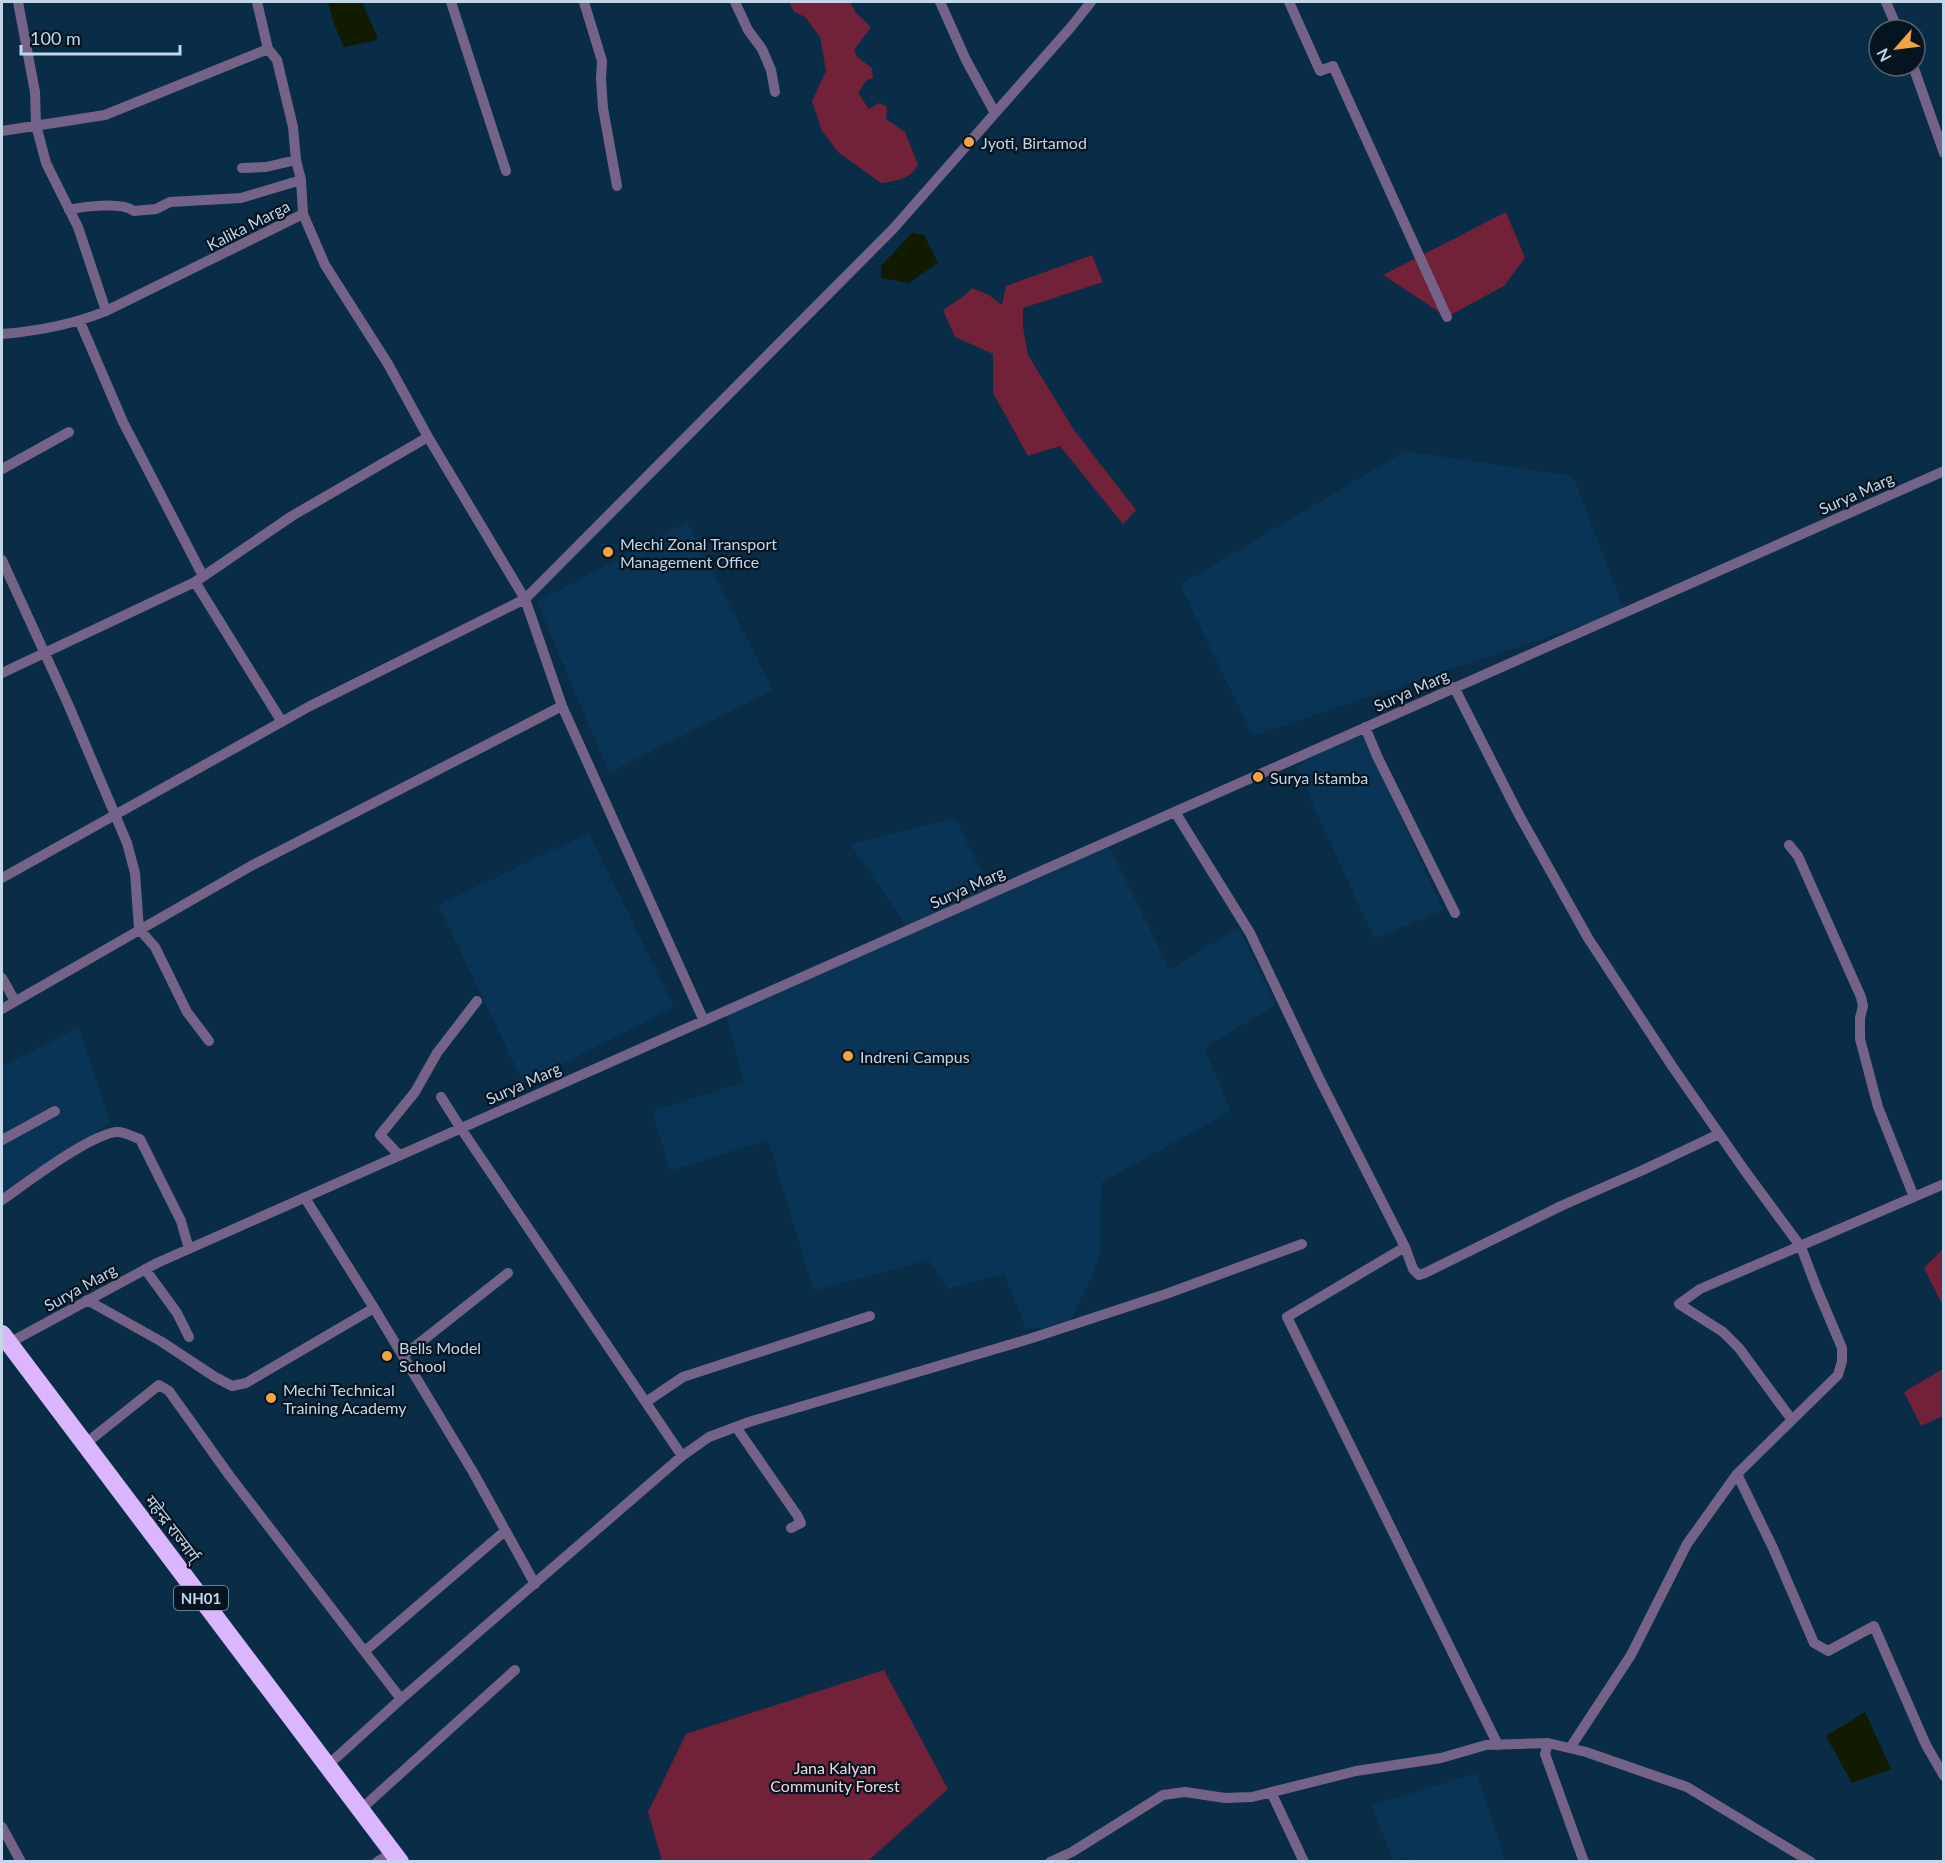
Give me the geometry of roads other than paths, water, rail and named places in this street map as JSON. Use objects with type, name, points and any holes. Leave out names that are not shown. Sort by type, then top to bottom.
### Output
[{"type":"highway","name":"महेन्द्र राज्मार्ग्","points":[[5,1338],[397,1857]]},
{"type":"street","points":[[18,2],[35,92],[36,125],[46,163],[78,227],[106,311]]},
{"type":"street","name":"Kalika Marga","points":[[2,334],[80,322],[303,214],[301,180],[296,160],[293,127],[277,60],[268,49],[257,2]]},
{"type":"street","points":[[451,2],[506,171]]},
{"type":"street","points":[[584,2],[602,61],[603,108],[617,186]]},
{"type":"street","points":[[735,2],[748,30],[762,49],[771,70],[775,92]]},
{"type":"street","points":[[940,2],[966,60],[995,113]]},
{"type":"street","points":[[2,878],[282,722],[525,599],[893,229],[1091,2]]},
{"type":"street","points":[[1290,2],[1320,71],[1333,66],[1447,317]]},
{"type":"street","points":[[1886,2],[1893,18]]},
{"type":"street","points":[[2,131],[105,115],[268,49]]},
{"type":"street","points":[[1917,78],[1944,153]]},
{"type":"street","points":[[242,168],[266,167],[296,160]]},
{"type":"street","points":[[69,210],[80,207],[128,206],[134,211],[156,209],[170,202],[241,198],[301,180]]},
{"type":"street","points":[[303,214],[325,265],[388,364],[428,437],[525,599],[562,706],[704,1021]]},
{"type":"street","points":[[80,322],[123,422],[199,579],[282,722]]},
{"type":"street","points":[[2,469],[69,432]]},
{"type":"street","points":[[2,673],[199,579],[292,516],[428,437]]},
{"type":"street","name":"Surya Marg","points":[[5,1338],[87,1300],[145,1269],[459,1127],[704,1021],[1944,471]]},
{"type":"street","points":[[2,560],[127,843],[135,873],[140,929],[155,947],[187,1012],[209,1041]]},
{"type":"street","points":[[1454,687],[1518,813],[1588,938],[1719,1134],[1801,1246],[1816,1289],[1842,1348],[1842,1361],[1838,1375],[1737,1473],[1688,1544],[1631,1655],[1570,1748]]},
{"type":"street","points":[[2,1009],[251,866],[562,706]]},
{"type":"street","points":[[1365,727],[1377,756],[1455,913]]},
{"type":"street","points":[[1175,812],[1250,933],[1319,1078],[1405,1247],[1413,1269],[1419,1275],[1561,1206],[1719,1134]]},
{"type":"street","points":[[1789,845],[1798,856],[1861,998],[1863,1006],[1860,1018],[1860,1039],[1878,1107],[1914,1197]]},
{"type":"street","points":[[2,978],[15,1001]]},
{"type":"street","points":[[399,1155],[380,1135],[415,1092],[437,1053],[477,1001]]},
{"type":"street","points":[[441,1098],[682,1456]]},
{"type":"street","points":[[2,1140],[55,1112]]},
{"type":"street","points":[[2,1200],[52,1165],[105,1134],[120,1131],[140,1139],[181,1221],[189,1249]]},
{"type":"street","points":[[1792,1420],[1739,1348],[1723,1332],[1679,1304],[1700,1288],[1944,1184]]},
{"type":"street","points":[[304,1198],[404,1356],[473,1472],[535,1584]]},
{"type":"street","points":[[327,1766],[682,1456],[709,1437],[1166,1294],[1302,1244]]},
{"type":"street","points":[[1405,1247],[1287,1317],[1498,1745]]},
{"type":"street","points":[[145,1269],[177,1313],[189,1337]]},
{"type":"street","points":[[404,1356],[508,1273]]},
{"type":"street","points":[[87,1300],[162,1342],[232,1386],[246,1383],[374,1308]]},
{"type":"street","points":[[646,1402],[683,1377],[870,1316]]},
{"type":"street","points":[[85,1444],[159,1385],[169,1391],[229,1475],[401,1699]]},
{"type":"street","points":[[736,1427],[797,1515],[801,1523],[791,1528]]},
{"type":"street","points":[[1737,1473],[1778,1558],[1814,1643],[1828,1651],[1874,1626],[1926,1745],[1944,1776]]},
{"type":"street","points":[[365,1651],[505,1531]]},
{"type":"street","points":[[360,1810],[515,1670]]},
{"type":"street","points":[[1548,1743],[1545,1754],[1584,1862]]},
{"type":"street","points":[[1050,1862],[1072,1852],[1163,1795],[1185,1792],[1225,1798],[1252,1797],[1356,1771],[1441,1758],[1486,1745],[1548,1743],[1570,1748],[1687,1787],[1811,1862]]},
{"type":"street","points":[[1271,1792],[1304,1862]]},
{"type":"street","points":[[2,1827],[21,1862]]},
{"type":"street","points":[[377,1862],[397,1857]]},
{"type":"place","name":"Jyoti, Birtamod","points":[[969,142]]},
{"type":"place","name":"Mechi Zonal Transport Management Office","points":[[608,552]]},
{"type":"place","name":"Surya Istamba","points":[[1258,777]]},
{"type":"place","name":"Indreni Campus","points":[[848,1056]]},
{"type":"place","name":"Bells Model School","points":[[387,1356]]},
{"type":"place","name":"Mechi Technical Training Academy","points":[[271,1398]]},
{"type":"park label","name":"Jana Kalyan Community Forest","points":[[835,1776]]}]
